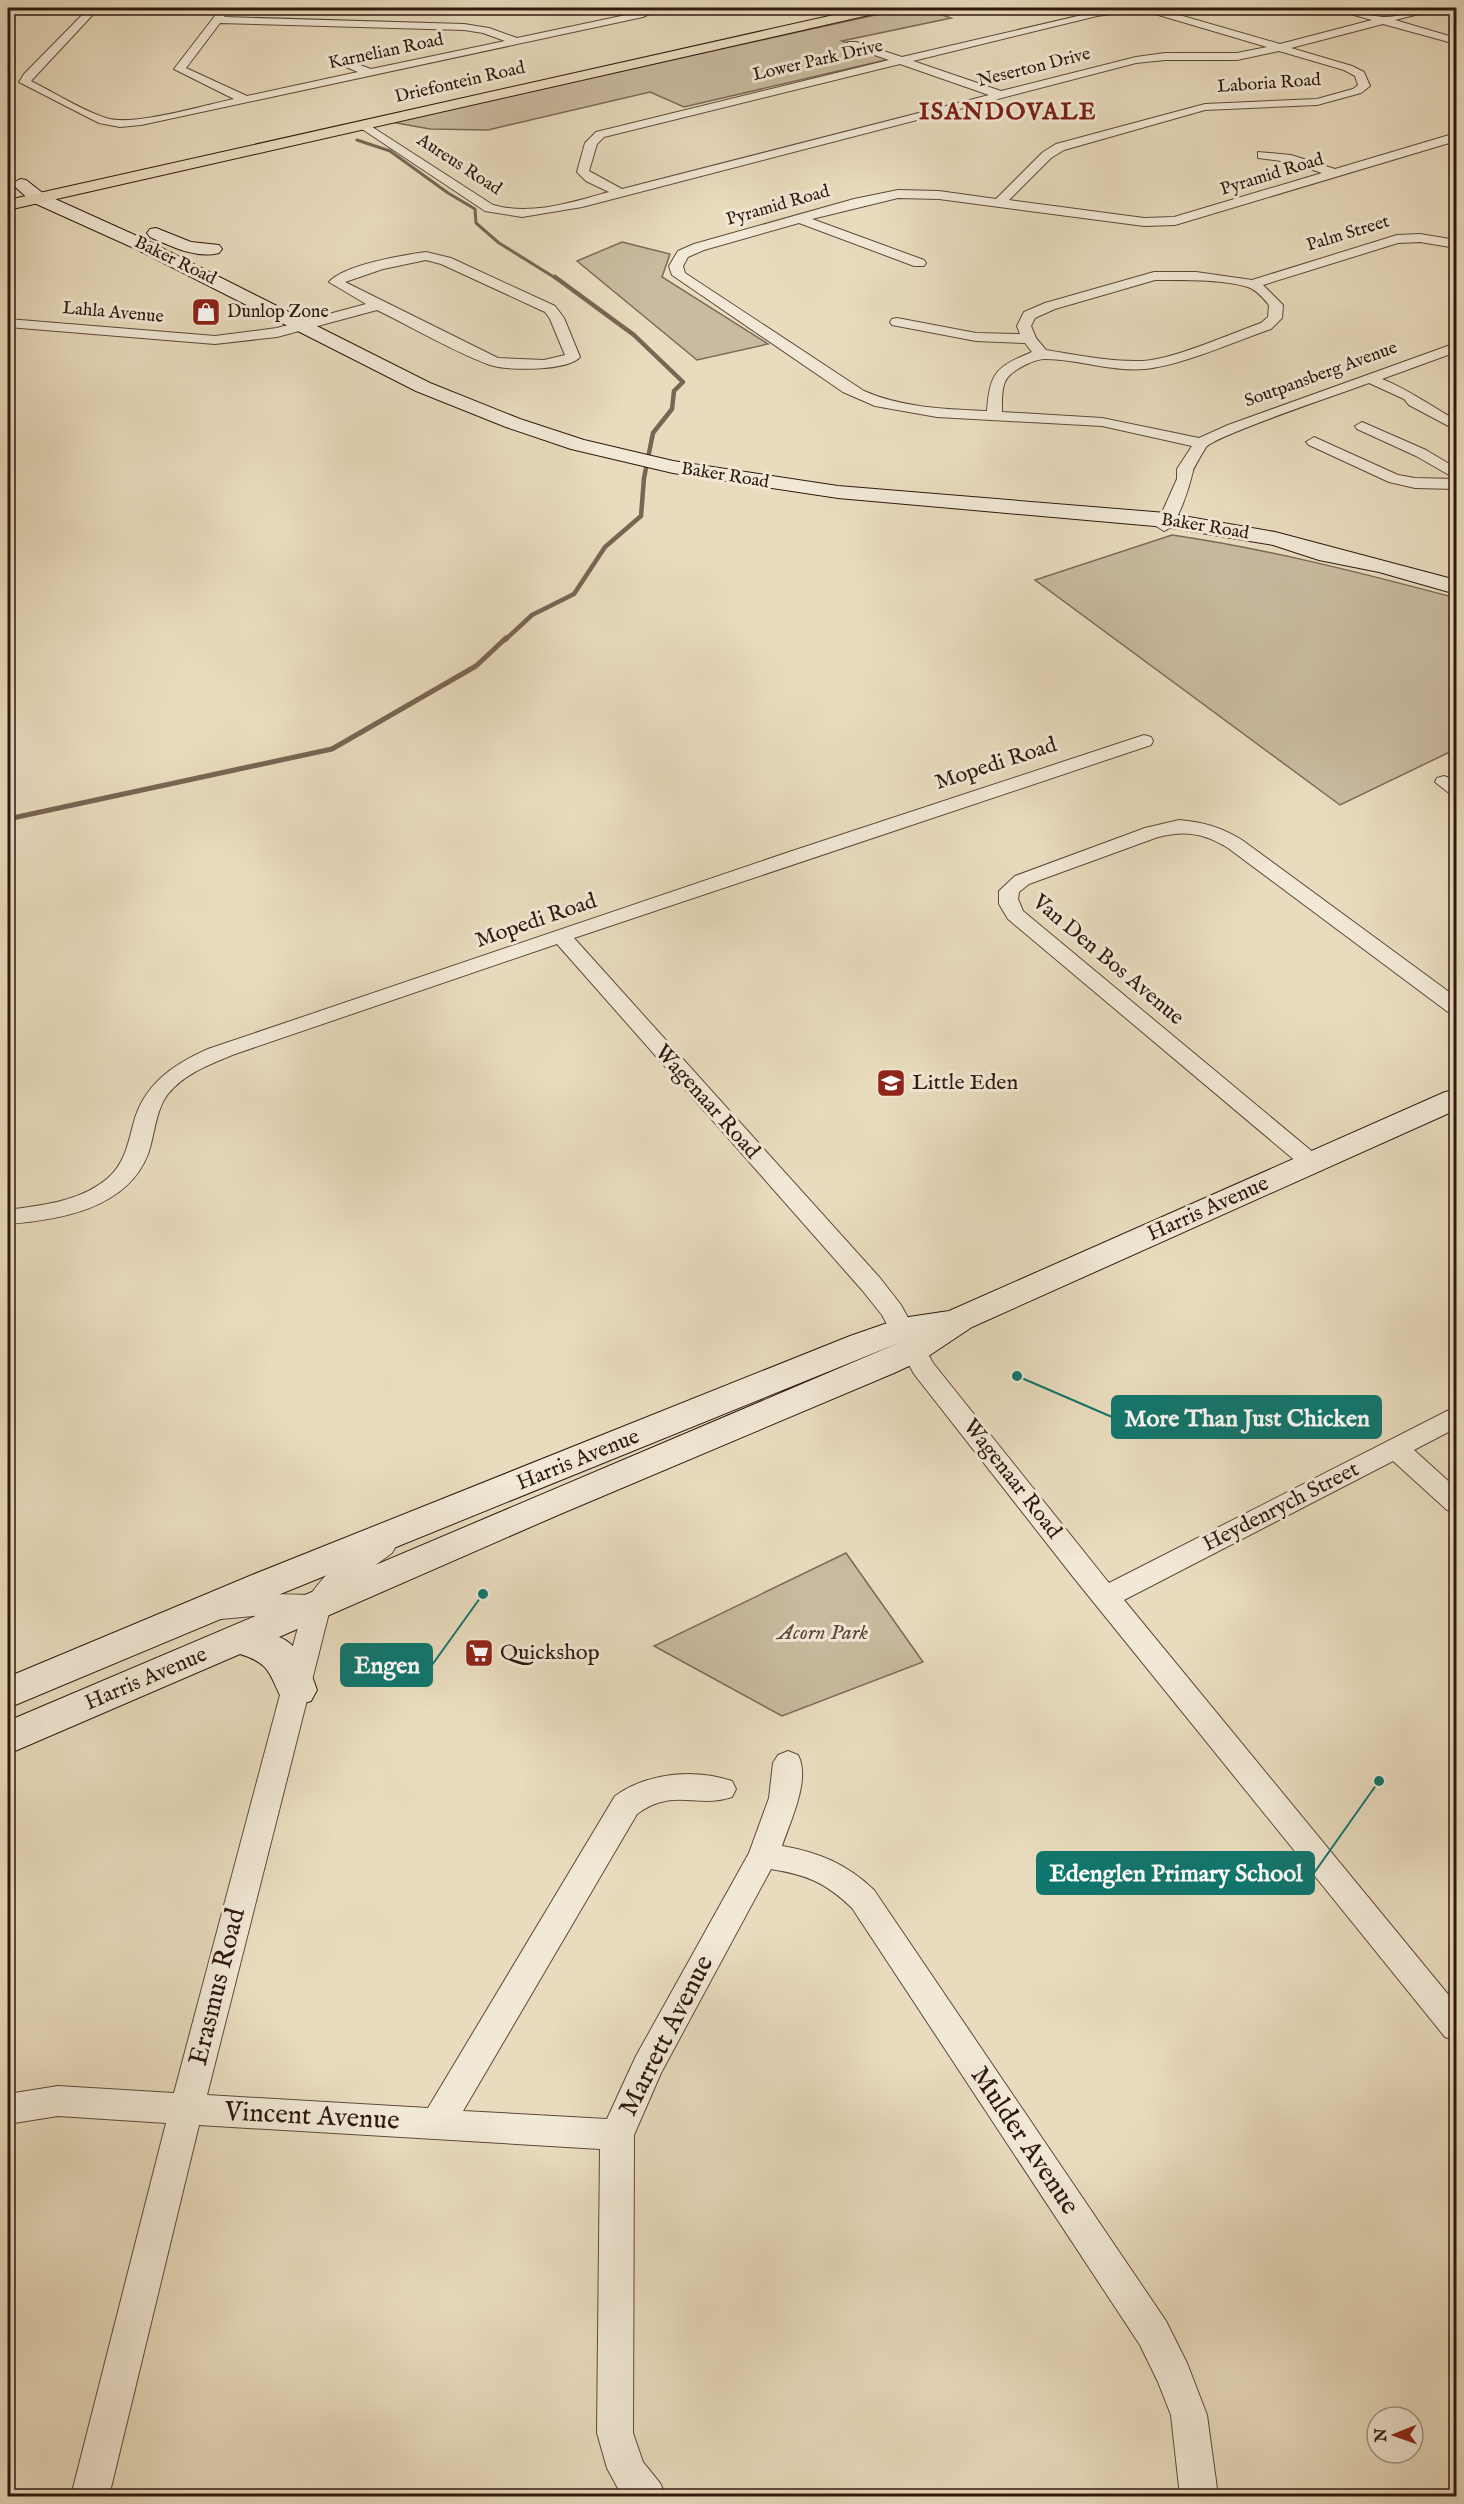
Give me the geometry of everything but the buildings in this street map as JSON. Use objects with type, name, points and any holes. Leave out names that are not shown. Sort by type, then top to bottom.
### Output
[{"type":"main road","name":"Driefontein Road","points":[[8,206],[882,8]]},
{"type":"main road","points":[[14,181],[46,196]]},
{"type":"main road","points":[[80,206],[80,196],[98,185]]},
{"type":"main road","name":"Baker Road","points":[[46,196],[80,206],[128,227],[313,324],[367,360],[438,393],[544,434],[625,457],[672,467],[838,492],[1165,523],[1349,559],[1456,587]]},
{"type":"main road","name":"Baker Road","points":[[46,196],[142,245],[313,324]]},
{"type":"main road","points":[[128,227],[152,232],[189,247],[213,249]]},
{"type":"main road","name":"Harris Avenue","points":[[8,1693],[199,1612],[418,1524],[960,1319],[1456,1100]]},
{"type":"main road","name":"Harris Avenue","points":[[8,1738],[544,1506],[907,1340]]},
{"type":"main road","points":[[239,1639],[270,1649],[283,1657],[291,1668],[297,1690]]},
{"type":"street","name":"Karnelian Road","points":[[94,8],[24,82],[103,122],[120,124],[141,122],[643,14],[657,8]]},
{"type":"street","points":[[227,8],[215,20],[180,69],[244,99]]},
{"type":"street","points":[[822,8],[844,16]]},
{"type":"street","name":"Lower Park Drive","points":[[621,193],[590,178],[583,172],[591,143],[600,134],[1097,13],[1145,8]]},
{"type":"street","name":"Laboria Road","points":[[999,203],[1047,155],[1060,147],[1205,107],[1317,102],[1357,91],[1364,86],[1360,74],[1354,71],[1145,8]]},
{"type":"street","points":[[1340,8],[1456,41]]},
{"type":"street","name":"Neserton Drive","points":[[544,212],[1143,59],[1237,57],[1431,8]]},
{"type":"street","points":[[215,20],[464,27],[485,30],[516,41]]},
{"type":"street","points":[[852,44],[1001,95]]},
{"type":"street","points":[[333,58],[368,72]]},
{"type":"street","name":"Aureus Road","points":[[362,125],[489,208],[515,214],[544,212]]},
{"type":"street","name":"Pyramid Road","points":[[1201,443],[1119,424],[907,410],[863,397],[707,296],[677,273],[679,260],[690,251],[858,202],[898,194],[921,194],[1144,222],[1168,222],[1212,212],[1456,137]]},
{"type":"street","points":[[1262,156],[1291,159],[1337,174]]},
{"type":"street","points":[[800,219],[919,263]]},
{"type":"street","name":"Palm Street","points":[[1253,284],[1397,239],[1420,238],[1456,244]]},
{"type":"street","points":[[313,324],[378,305],[495,362],[544,364],[561,362],[573,357],[560,324],[550,309],[434,257],[413,257],[336,281],[339,286],[378,305]]},
{"type":"street","points":[[994,416],[996,388],[1001,375],[1019,363],[1041,354],[1118,365],[1168,360],[1272,322],[1277,313],[1276,305],[1266,293],[1253,284],[1179,275],[1139,279],[1038,310],[1025,320],[1025,332],[1041,354]]},
{"type":"street","points":[[897,322],[976,337],[1029,339]]},
{"type":"street","name":"Lahla Avenue","points":[[8,323],[215,340],[255,338],[313,324]]},
{"type":"street","name":"Soutpansberg Avenue","points":[[1201,443],[1233,428],[1456,347]]},
{"type":"street","points":[[1363,380],[1414,402],[1456,426]]},
{"type":"street","points":[[1362,426],[1421,453],[1456,474]]},
{"type":"street","points":[[1314,442],[1394,479],[1415,483],[1456,484]]},
{"type":"street","points":[[1165,523],[1185,476],[1194,470],[1194,458],[1201,443]]},
{"type":"street","name":"Mopedi Road","points":[[8,1217],[75,1205],[94,1197],[114,1184],[128,1171],[136,1156],[153,1102],[167,1083],[184,1068],[227,1049],[562,938],[858,834],[1143,741]]},
{"type":"street","name":"Van Den Bos Avenue","points":[[1312,1163],[1015,915],[1007,903],[1006,895],[1012,886],[1022,880],[1152,832],[1179,826],[1201,828],[1219,834],[1235,844],[1456,1007]]},
{"type":"street","name":"Wagenaar Road","points":[[562,938],[871,1284],[892,1311],[907,1340],[1106,1597],[1456,2027]]},
{"type":"street","name":"Heydenrych Street","points":[[1106,1597],[1456,1417]]},
{"type":"street","points":[[1396,1449],[1456,1503]]},
{"type":"street","name":"Erasmus Road","points":[[90,2496],[186,2110],[317,1606],[336,1579],[418,1524]]},
{"type":"street","name":"Harris Avenue","points":[[199,1612],[275,1604],[317,1606]]},
{"type":"street","name":"Marrett Avenue","points":[[647,2496],[638,2489],[624,2467],[615,2433],[617,2135],[648,2066],[763,1855],[784,1798],[788,1763]]},
{"type":"street","points":[[437,2124],[626,1805],[637,1795],[653,1788],[721,1788]]},
{"type":"street","name":"Mulder Avenue","points":[[763,1855],[827,1869],[846,1881],[863,1899],[1153,2333],[1174,2375],[1189,2415],[1199,2496]]},
{"type":"street","name":"Vincent Avenue","points":[[8,2109],[58,2101],[617,2135]]},
{"type":"green space","points":[[907,8],[922,8],[951,18],[842,41],[890,59],[684,107],[650,92],[488,130],[430,129],[391,122]]},
{"type":"green space","points":[[622,242],[670,254],[662,277],[768,344],[697,360],[577,261]]},
{"type":"green space","points":[[1172,535],[1279,554],[1456,598],[1456,749],[1340,805],[1035,580]]},
{"type":"green space","name":"Acorn Park","points":[[846,1553],[923,1662],[782,1716],[654,1646]]},
{"type":"waterway","points":[[357,140],[390,151],[448,193],[475,209],[476,223],[499,243],[557,279]]},
{"type":"waterway","points":[[505,640],[532,615],[574,594],[605,547],[641,516],[644,478],[653,433],[672,409],[674,391],[683,382],[634,335],[555,277]]},
{"type":"waterway","points":[[8,819],[332,749],[476,666],[506,638]]},
{"type":"place","name":"Dunlop Zone","points":[[206,312]]},
{"type":"place","name":"Little Eden","points":[[891,1083]]},
{"type":"place","name":"More Than Just Chicken","points":[[1017,1376]]},
{"type":"place","name":"Engen","points":[[483,1594]]},
{"type":"place","name":"Quickshop","points":[[479,1653]]},
{"type":"place","name":"Edenglen Primary School","points":[[1379,1781]]},
{"type":"district","name":"ISANDOVALE","points":[[1008,112]]}]
